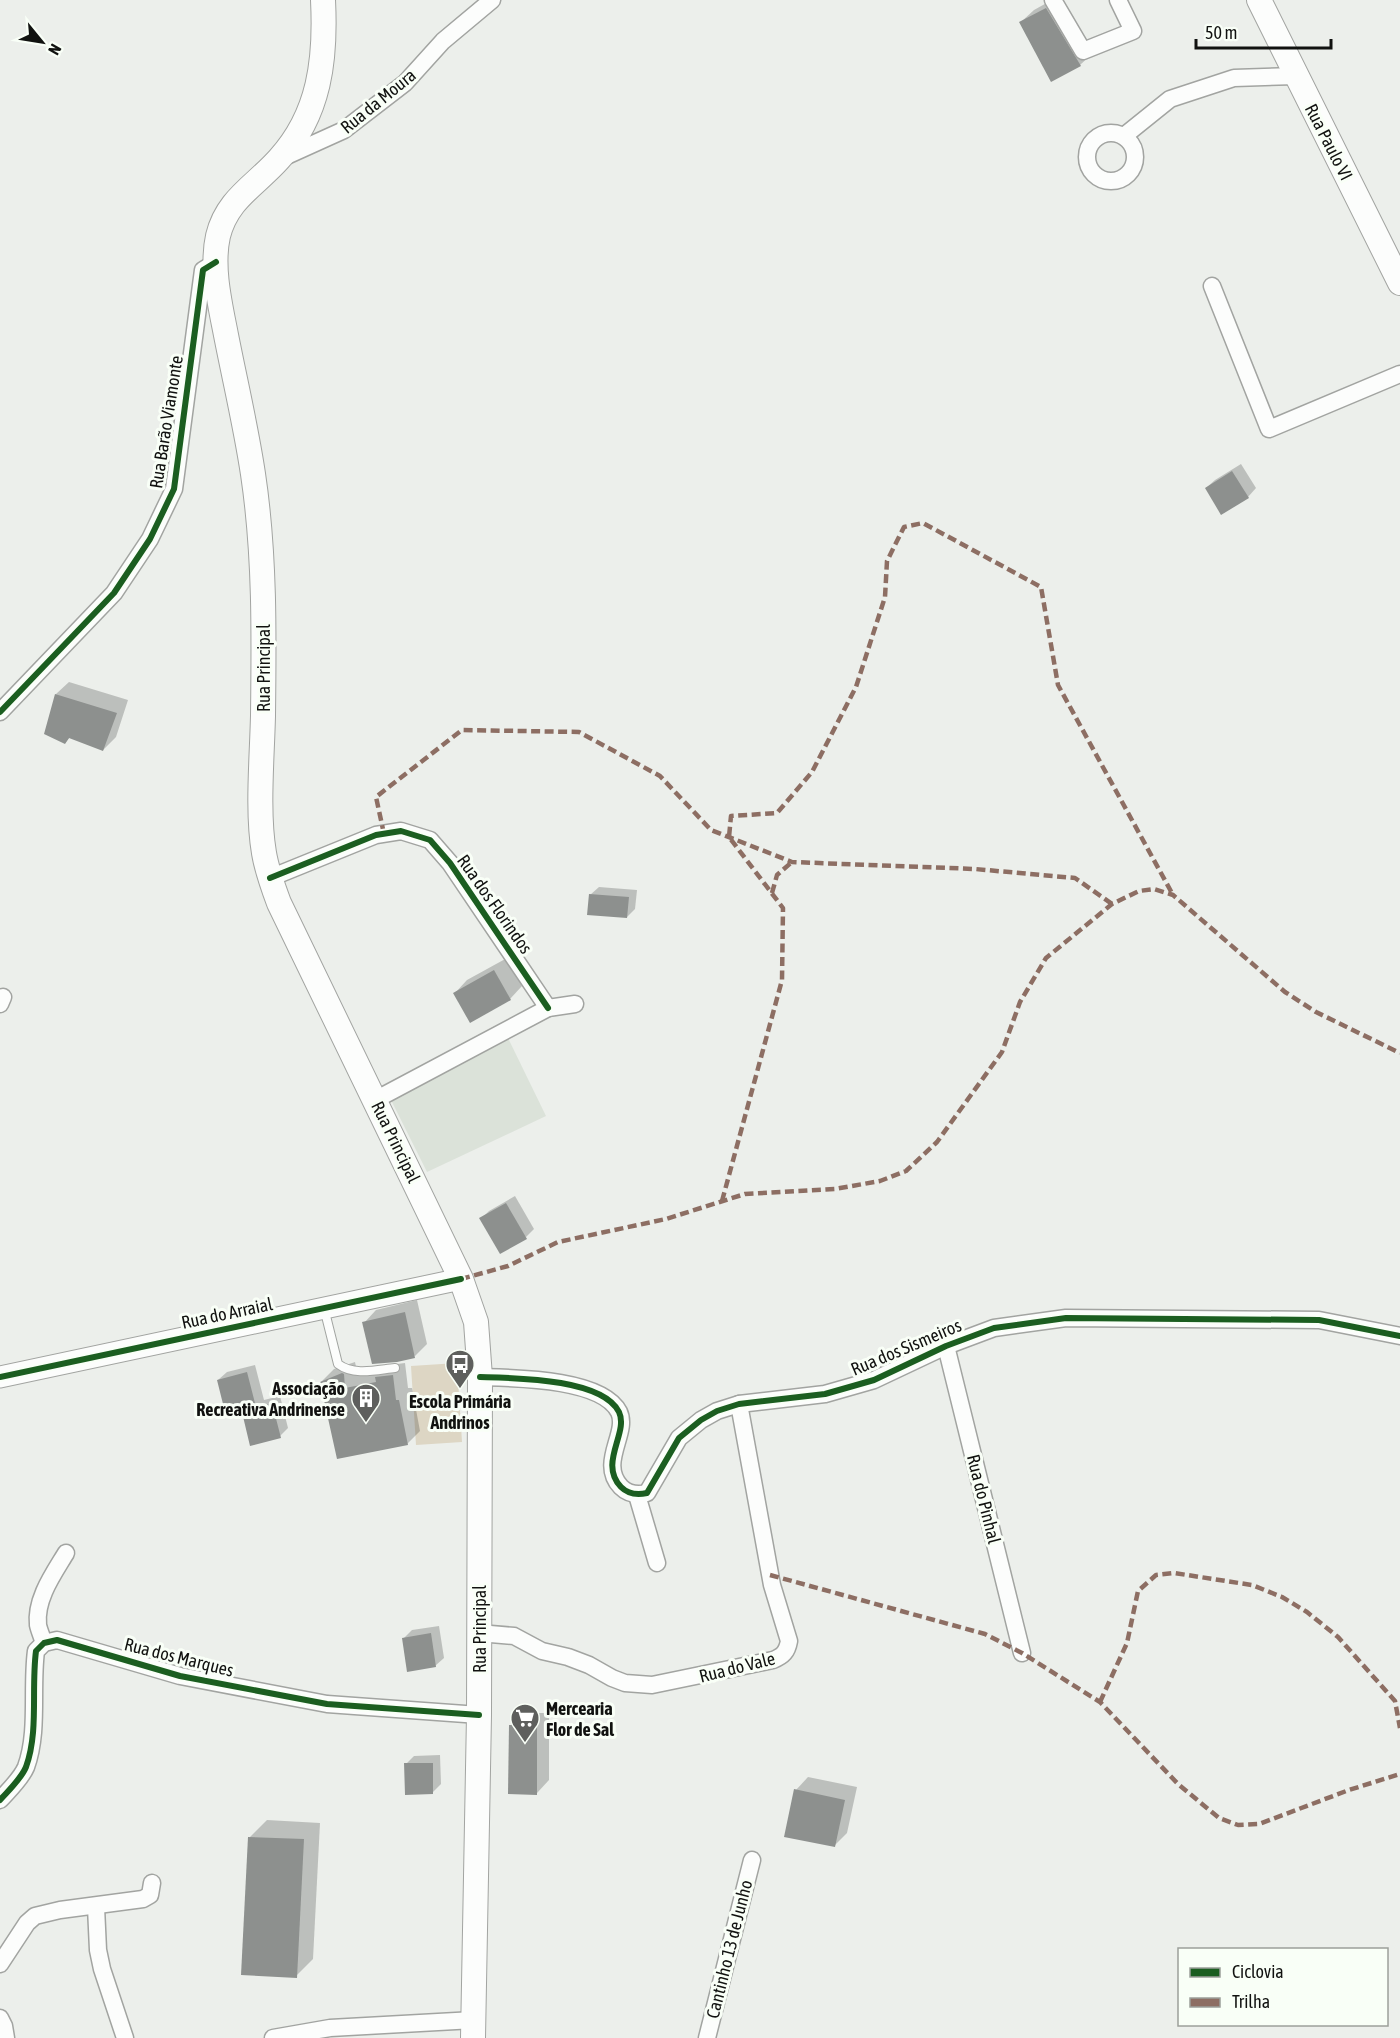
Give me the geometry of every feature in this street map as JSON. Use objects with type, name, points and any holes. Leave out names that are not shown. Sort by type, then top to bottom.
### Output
[{"type":"main road","name":"Rua Principal","points":[[323,0],[324,47],[318,90],[311,110],[302,129],[279,160],[234,202],[227,212],[218,237],[216,262],[222,313],[253,474],[258,528],[264,615],[262,837],[270,878],[279,903],[461,1279],[476,1322],[480,1377],[479,1715],[473,2029]]},
{"type":"main road","name":"Rua Paulo VI","points":[[1259,0],[1400,283]]},
{"type":"street","name":"Rua da Moura","points":[[279,160],[344,130],[405,83],[443,41],[492,0]]},
{"type":"street","points":[[1053,0],[1083,51],[1133,31],[1118,0]]},
{"type":"street","points":[[1124,136],[1170,99],[1234,78],[1296,76]]},
{"type":"street","name":"Rua Barão Viamonte","points":[[0,712],[114,593],[150,539],[174,489],[203,270],[216,262]]},
{"type":"street","points":[[1212,286],[1269,429],[1400,374]]},
{"type":"street","name":"Rua dos Florindos","points":[[270,878],[376,835],[400,831],[430,840],[450,863],[548,1008]]},
{"type":"street","points":[[375,1100],[548,1008],[575,1004]]},
{"type":"street","name":"Rua do Arraial","points":[[0,1377],[461,1279]]},
{"type":"street","name":"Rua dos Sismeiros","points":[[637,1495],[647,1493],[679,1438],[701,1420],[717,1411],[739,1404],[825,1394],[874,1380],[946,1346],[994,1328],[1066,1318],[1319,1320],[1400,1336]]},
{"type":"street","name":"Rua do Pinhal","points":[[946,1346],[1022,1653]]},
{"type":"street","points":[[480,1377],[531,1378],[586,1389],[610,1401],[620,1414],[620,1427],[612,1463],[615,1479],[623,1490],[637,1495],[657,1563]]},
{"type":"street","name":"Rua do Vale","points":[[479,1633],[514,1636],[542,1650],[589,1665],[625,1683],[652,1685],[683,1680],[783,1656],[788,1649],[789,1641],[772,1585],[739,1404]]},
{"type":"street","points":[[0,1800],[12,1788],[25,1769],[32,1744],[36,1651],[44,1643],[38,1624],[40,1606],[48,1582],[66,1553]]},
{"type":"street","name":"Rua dos Marques","points":[[44,1643],[57,1640],[180,1676],[327,1704],[479,1715]]},
{"type":"street","name":"Cantinho 13 de Junho","points":[[707,2038],[752,1860]]},
{"type":"street","points":[[0,1964],[27,1923],[35,1916],[44,1912],[143,1899],[150,1895],[152,1883]]},
{"type":"street","points":[[96,1906],[98,1950],[102,1969],[125,2038]]},
{"type":"street","points":[[0,2018],[6,2038]]},
{"type":"street","points":[[273,2038],[330,2028],[473,2029]]},
{"type":"lane","points":[[324,1308],[338,1364],[345,1369],[359,1371],[394,1368]]},
{"type":"shaded area","points":[[506,1034],[546,1116],[427,1172],[389,1096]]},
{"type":"shaded area","points":[[457,1363],[462,1442],[416,1445],[411,1366]]},
{"type":"building","points":[[1046,8],[1081,66],[1051,82],[1019,22]]},
{"type":"building","points":[[1232,471],[1249,498],[1221,515],[1205,488]]},
{"type":"building","points":[[55,694],[117,713],[103,751],[69,738],[65,744],[44,734]]},
{"type":"building","points":[[589,894],[629,897],[627,918],[587,915]]},
{"type":"building","points":[[494,970],[511,1000],[470,1023],[453,993]]},
{"type":"building","points":[[506,1203],[527,1239],[500,1254],[479,1218]]},
{"type":"building","points":[[405,1312],[415,1358],[372,1364],[362,1322]]},
{"type":"building","points":[[247,1372],[256,1407],[272,1403],[281,1438],[250,1446],[241,1408],[225,1412],[217,1380]]},
{"type":"building","name":"Associação Recreativa Andrinense","points":[[342,1373],[345,1388],[376,1382],[375,1377],[393,1375],[396,1400],[399,1400],[408,1445],[337,1459],[320,1382]]},
{"type":"building","points":[[431,1633],[436,1667],[407,1672],[402,1638]]},
{"type":"building","points":[[509,1725],[537,1725],[537,1795],[508,1794]]},
{"type":"building","points":[[404,1763],[433,1763],[433,1794],[405,1795]]},
{"type":"building","points":[[794,1789],[845,1800],[835,1847],[784,1837]]},
{"type":"building","points":[[248,1837],[304,1839],[297,1978],[241,1975]]},
{"type":"marked path","points":[[722,1201],[782,980],[783,908],[729,837],[731,816],[777,813],[812,772],[856,687],[885,597],[887,561],[904,527],[923,523],[1041,587],[1058,685],[1173,895]]},
{"type":"marked path","points":[[384,834],[376,797],[462,730],[579,732],[660,776],[711,830],[792,862],[975,869],[1075,878],[1112,904]]},
{"type":"marked path","points":[[772,893],[777,875],[792,862]]},
{"type":"marked path","points":[[461,1279],[508,1266],[558,1242],[666,1219],[745,1194],[835,1189],[880,1181],[906,1171],[937,1142],[1002,1052],[1020,1002],[1046,958],[1112,904],[1139,891],[1154,889],[1173,895],[1285,992],[1316,1012],[1400,1053]]},
{"type":"marked path","points":[[1100,1702],[1127,1643],[1138,1591],[1156,1575],[1174,1573],[1252,1585],[1282,1597],[1307,1612],[1338,1637],[1395,1701],[1400,1728]]},
{"type":"marked path","points":[[770,1575],[985,1634],[1022,1653],[1100,1702],[1178,1784],[1219,1818],[1238,1825],[1259,1824],[1349,1790],[1400,1774]]},
{"type":"cycle path","points":[[0,712],[114,593],[150,539],[174,489],[203,270],[216,262]]},
{"type":"cycle path","points":[[270,878],[376,835],[401,831],[430,840],[450,863],[548,1008]]},
{"type":"cycle path","points":[[0,1377],[461,1279]]},
{"type":"cycle path","points":[[480,1377],[556,1382],[595,1392],[610,1401],[619,1412],[621,1420],[613,1458],[612,1468],[615,1478],[621,1487],[630,1493],[640,1494],[647,1493],[679,1438],[701,1420],[717,1411],[739,1404],[825,1394],[874,1380],[946,1346],[994,1328],[1066,1318],[1319,1320],[1400,1336]]},
{"type":"cycle path","points":[[0,1800],[21,1776],[30,1753],[34,1724],[36,1651],[44,1643],[57,1640],[180,1676],[327,1704],[479,1715]]},
{"type":"place","name":"Escola Primária Andrinos","points":[[460,1390]]},
{"type":"place","name":"Associação Recreativa Andrinense","points":[[366,1424]]},
{"type":"place","name":"Mercearia Flor de Sal","points":[[525,1744]]}]
